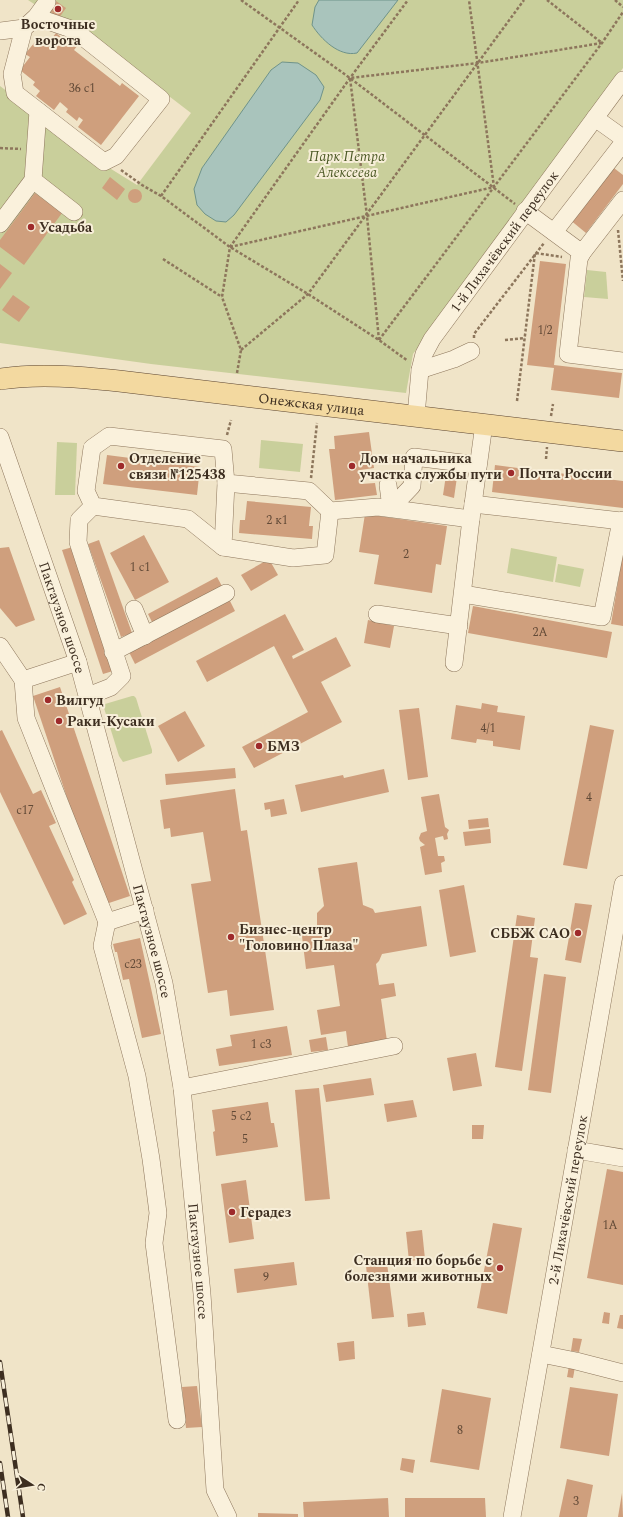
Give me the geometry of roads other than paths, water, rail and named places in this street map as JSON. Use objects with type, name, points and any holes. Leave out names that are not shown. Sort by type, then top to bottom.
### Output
[{"type":"main road","name":"Онежская улица","points":[[0,379],[48,376],[97,379],[623,441]]},
{"type":"street","points":[[0,31],[30,23],[74,30],[161,99],[116,156],[104,162],[15,93],[12,74],[30,23],[47,2]]},
{"type":"street","name":"1-й Лихачёвский переулок","points":[[416,416],[420,370],[424,354],[432,339],[623,80]]},
{"type":"street","points":[[0,224],[33,180],[38,111]]},
{"type":"street","points":[[595,118],[623,138]]},
{"type":"street","points":[[554,232],[623,143]]},
{"type":"street","points":[[33,180],[74,212]]},
{"type":"street","points":[[620,204],[580,256],[568,354],[623,361]]},
{"type":"street","points":[[525,211],[554,232],[580,256]]},
{"type":"street","points":[[420,370],[471,351]]},
{"type":"street","points":[[454,663],[484,424]]},
{"type":"street","points":[[93,506],[86,492],[92,448],[109,436],[223,449],[226,483],[223,547]]},
{"type":"street","name":"Пакгаузное шоссе","points":[[0,437],[78,662],[164,983],[182,1088],[202,1294],[215,1490],[228,1517]]},
{"type":"street","points":[[391,508],[412,486],[414,457],[478,465]]},
{"type":"street","points":[[226,483],[309,491],[330,511],[378,506],[622,521],[602,617],[463,594]]},
{"type":"street","points":[[388,485],[391,508]]},
{"type":"street","points":[[93,506],[188,520],[223,547],[293,558],[325,554],[330,511]]},
{"type":"street","points":[[88,696],[111,687],[122,676],[78,542],[79,520],[93,506]]},
{"type":"street","points":[[113,652],[226,593]]},
{"type":"street","points":[[134,609],[145,636]]},
{"type":"street","points":[[377,614],[459,626]]},
{"type":"street","points":[[0,646],[23,680],[26,718],[107,922],[102,946],[136,1076],[151,1159],[158,1213],[154,1243],[177,1420]]},
{"type":"street","points":[[23,680],[78,662]]},
{"type":"street","name":"2-й Лихачёвский переулок","points":[[512,1517],[576,1150],[617,956],[623,884]]},
{"type":"street","points":[[107,922],[145,910]]},
{"type":"street","points":[[182,1088],[394,1046]]},
{"type":"street","points":[[576,1150],[623,1158]]},
{"type":"street","points":[[540,1354],[576,1361],[623,1373]]},
{"type":"water","points":[[319,0],[398,0],[357,53],[350,54],[337,50],[331,46],[320,36],[312,25],[315,7]]},
{"type":"water","points":[[282,62],[298,63],[316,75],[324,87],[320,100],[234,215],[226,222],[216,221],[205,214],[197,205],[194,189],[202,168],[271,70]]},
{"type":"railway","points":[[0,1362],[23,1517]]},
{"type":"railway","points":[[0,1463],[8,1517]]},
{"type":"place","name":"Восточные ворота","points":[[58,9]]},
{"type":"place","name":"Усадьба","points":[[31,227]]},
{"type":"place","name":"Отделение связи №125438","points":[[121,466]]},
{"type":"place","name":"Дом начальника участка службы пути","points":[[352,466]]},
{"type":"place","name":"Почта России","points":[[511,473]]},
{"type":"place","name":"Вилгуд","points":[[48,700]]},
{"type":"place","name":"Раки-Кусаки","points":[[59,721]]},
{"type":"place","name":"БМЗ","points":[[259,746]]},
{"type":"place","name":"СББЖ САО","points":[[578,933]]},
{"type":"place","name":"Бизнес-центр \"Головино Плаза\"","points":[[231,937]]},
{"type":"place","name":"Герадез","points":[[232,1212]]},
{"type":"place","name":"Станция по борьбе с болезнями животных","points":[[500,1268]]},
{"type":"park label","name":"Парк Петра Алексеева","points":[[347,164]]}]
